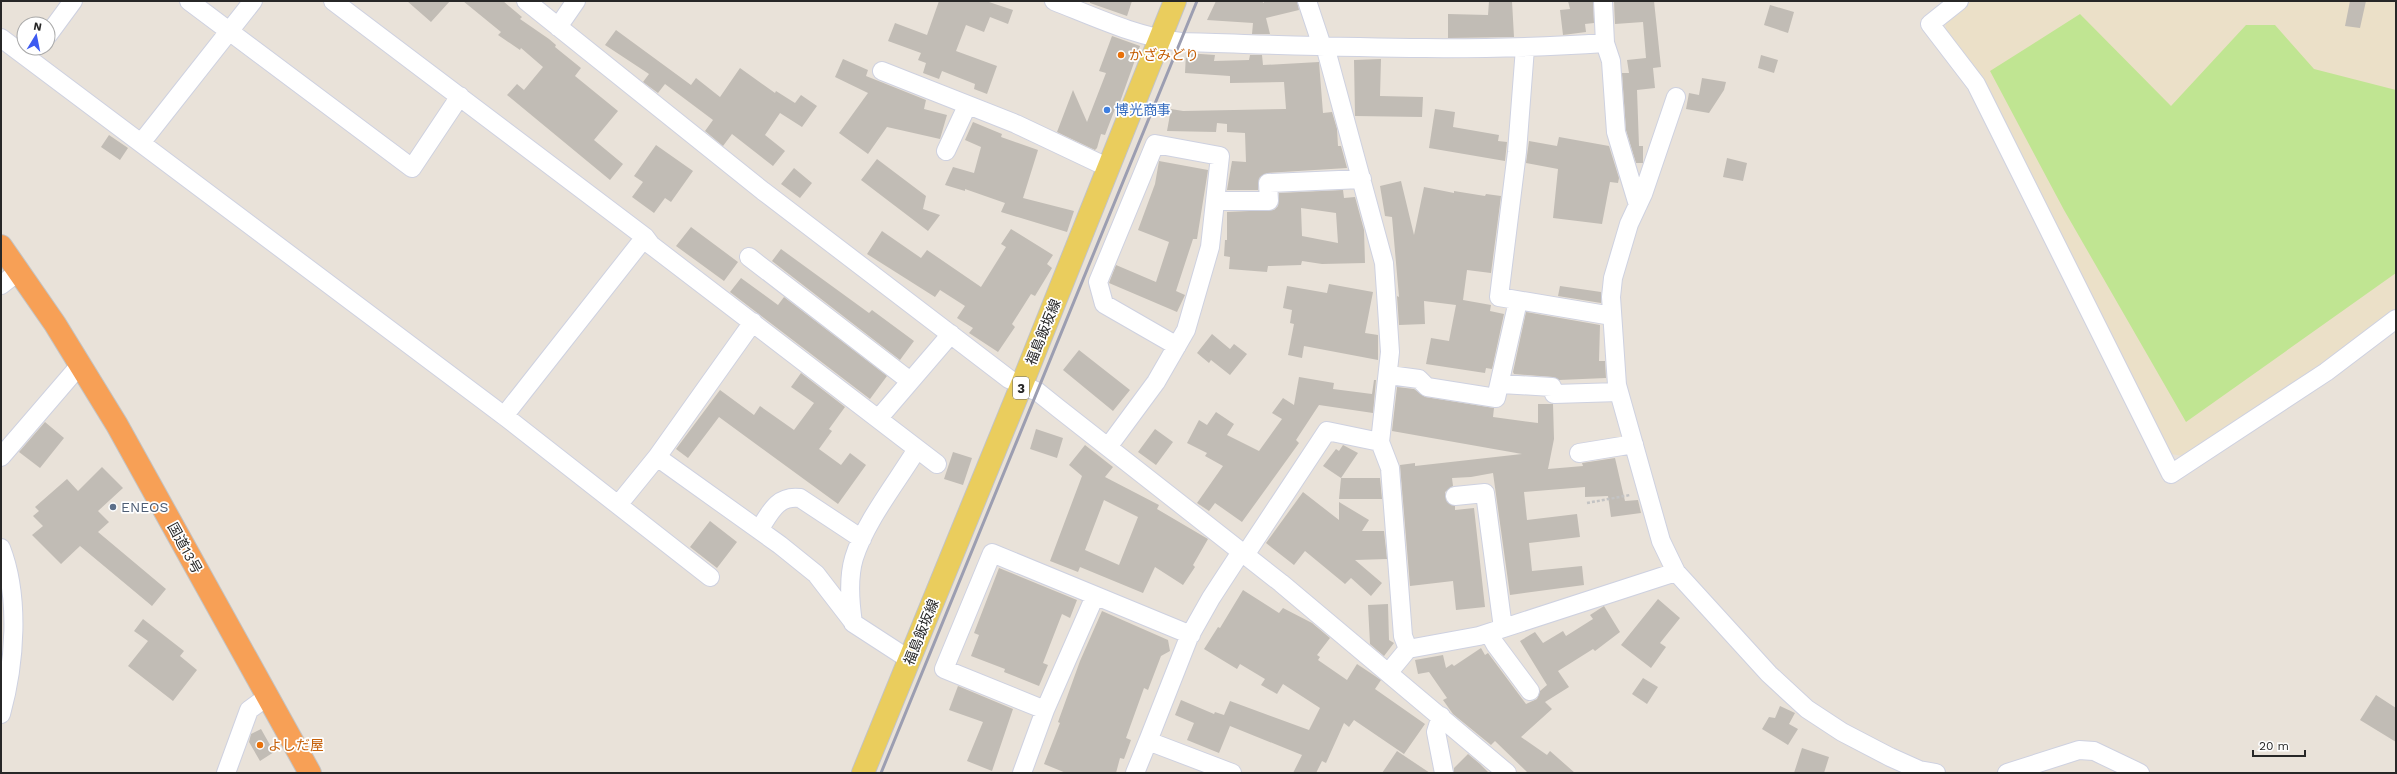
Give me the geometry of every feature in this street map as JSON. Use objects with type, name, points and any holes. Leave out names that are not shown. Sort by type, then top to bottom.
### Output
[{"type":"highway","name":"国道13号","points":[[1,246],[80,365],[117,425],[310,773]]},
{"type":"main road","name":"福島飯坂線","points":[[863,773],[1022,384],[1175,1]]},
{"type":"street","points":[[56,24],[73,1]]},
{"type":"street","points":[[189,1],[412,168],[460,96]]},
{"type":"street","points":[[141,143],[253,1]]},
{"type":"street","points":[[333,1],[645,237],[651,244],[937,464]]},
{"type":"street","points":[[526,1],[763,191],[1009,380],[1022,384],[1038,392],[1108,447],[1389,672],[1507,773]]},
{"type":"street","points":[[558,26],[576,1]]},
{"type":"street","points":[[1054,1],[1160,40],[1323,46],[1525,48],[1606,43]]},
{"type":"street","points":[[1307,1],[1323,46],[1362,179],[1384,263],[1390,352],[1389,375],[1380,442],[1390,468],[1403,636],[1408,649]]},
{"type":"street","points":[[1603,1],[1606,43],[1611,61],[1616,132],[1638,205]]},
{"type":"street","points":[[1959,1],[1930,24],[1976,84],[2171,474],[2326,372],[2396,319]]},
{"type":"street","points":[[1,38],[16,45]]},
{"type":"street","points":[[1525,48],[1517,152],[1499,297],[1612,316]]},
{"type":"street","points":[[36,56],[141,143],[504,416],[710,576]]},
{"type":"street","points":[[882,71],[967,106],[1016,124],[1109,168]]},
{"type":"street","points":[[1676,97],[1638,205],[1629,224],[1612,278],[1612,316],[1619,392],[1661,541],[1676,572],[1769,674],[1807,709],[1842,732],[1890,757],[1918,770],[1936,773]]},
{"type":"street","points":[[946,151],[967,106]]},
{"type":"street","points":[[1108,447],[1156,382],[1177,346],[1186,330],[1210,247],[1220,156],[1155,144],[1098,282],[1104,304],[1177,346]]},
{"type":"street","points":[[1216,200],[1269,201],[1268,183],[1362,179]]},
{"type":"street","points":[[504,416],[645,237]]},
{"type":"street","points":[[748,257],[910,381]]},
{"type":"street","points":[[1,285],[18,272]]},
{"type":"street","points":[[1389,375],[1419,379],[1427,387],[1496,398],[1501,384],[1518,301]]},
{"type":"street","points":[[618,505],[657,457],[753,322]]},
{"type":"street","points":[[878,419],[951,334]]},
{"type":"street","points":[[1,457],[80,365]]},
{"type":"street","points":[[1501,384],[1552,388],[1554,394],[1619,392]]},
{"type":"street","points":[[1135,773],[1191,635],[1211,598],[1327,431],[1380,442]]},
{"type":"street","points":[[1579,452],[1634,444]]},
{"type":"street","points":[[853,623],[850,599],[853,559],[868,526],[917,449]]},
{"type":"street","points":[[657,457],[759,530],[816,574],[853,623],[910,660]]},
{"type":"street","points":[[1455,496],[1485,493],[1496,630],[1495,644],[1530,691]]},
{"type":"street","points":[[759,530],[774,506],[790,496],[800,498],[862,539]]},
{"type":"street","points":[[1,548],[10,584],[13,634],[8,689],[1,714]]},
{"type":"street","points":[[1044,710],[944,669],[992,553],[1191,635]]},
{"type":"street","points":[[1389,672],[1408,649],[1496,630],[1676,572]]},
{"type":"street","points":[[1022,773],[1044,710],[1095,596]]},
{"type":"street","points":[[226,773],[250,710],[267,696]]},
{"type":"street","points":[[1441,716],[1436,732],[1444,773]]},
{"type":"street","points":[[1148,741],[1229,772]]},
{"type":"street","points":[[2007,773],[2079,750],[2094,751],[2140,773]]},
{"type":"path","points":[[1587,503],[1647,491]]},
{"type":"shaded area","points":[[1972,1],[2396,1],[2396,310],[2324,367],[2183,456],[2171,454],[1979,76],[1945,34],[1946,21]]},
{"type":"green space","points":[[2080,14],[2171,106],[2246,25],[2275,25],[2314,69],[2396,90],[2396,273],[2186,422],[2064,210],[1990,71]]},
{"type":"building","points":[[407,1],[450,1],[431,22]]},
{"type":"building","points":[[463,1],[503,1],[522,17],[520,19],[549,39],[556,45],[555,47],[581,68],[575,76],[618,111],[594,140],[623,164],[610,180],[507,95],[517,84],[524,90],[543,67],[521,48],[520,50],[498,35],[501,32]]},
{"type":"building","points":[[939,1],[986,1],[1013,10],[1008,24],[990,17],[984,32],[966,25],[956,51],[997,66],[987,94],[974,89],[975,84],[942,71],[939,79],[923,73],[926,63],[918,60],[921,53],[888,41],[895,23],[927,35]]},
{"type":"building","points":[[1090,1],[1132,1],[1127,16],[1090,3]]},
{"type":"building","points":[[1216,1],[1261,1],[1264,3],[1264,1],[1297,1],[1299,10],[1266,18],[1270,34],[1252,34],[1253,23],[1207,20]]},
{"type":"building","points":[[1489,1],[1512,1],[1514,37],[1448,38],[1448,14],[1488,15]]},
{"type":"building","points":[[1568,1],[1593,1],[1594,23],[1585,24],[1586,32],[1563,35],[1560,10],[1570,9]]},
{"type":"building","points":[[1614,1],[1654,1],[1661,67],[1653,68],[1655,88],[1637,90],[1639,146],[1643,146],[1643,163],[1636,163],[1626,130],[1622,73],[1629,73],[1627,60],[1646,58],[1643,22],[1615,24]]},
{"type":"building","points":[[2350,1],[2366,1],[2360,28],[2345,26]]},
{"type":"building","points":[[1770,5],[1794,12],[1788,33],[1764,25]]},
{"type":"building","points":[[616,30],[691,85],[696,78],[720,97],[740,68],[775,93],[776,91],[795,103],[801,95],[817,106],[802,127],[780,113],[765,135],[785,151],[773,166],[732,134],[723,146],[705,131],[713,120],[665,84],[658,93],[643,82],[649,74],[605,45]]},
{"type":"building","points":[[1112,36],[1140,46],[1120,102],[1118,101],[1105,135],[1101,134],[1095,150],[1057,132],[1073,90],[1087,122],[1106,73],[1099,71]]},
{"type":"building","points":[[1186,53],[1215,55],[1214,61],[1249,60],[1250,55],[1262,55],[1263,65],[1319,62],[1323,113],[1332,112],[1337,129],[1338,146],[1341,146],[1347,168],[1267,173],[1259,178],[1258,190],[1227,190],[1232,161],[1246,162],[1245,133],[1227,132],[1227,124],[1217,123],[1216,132],[1167,131],[1171,109],[1183,111],[1286,109],[1284,82],[1230,83],[1230,76],[1185,73]]},
{"type":"building","points":[[1761,55],[1778,60],[1774,73],[1758,68]]},
{"type":"building","points":[[843,59],[868,70],[866,76],[926,100],[924,109],[947,115],[940,139],[887,127],[868,154],[839,133],[868,93],[835,77]]},
{"type":"building","points":[[1381,59],[1380,96],[1423,97],[1422,117],[1355,116],[1354,60]]},
{"type":"building","points":[[1702,78],[1726,82],[1724,90],[1709,113],[1686,109],[1689,93],[1699,95]]},
{"type":"building","points":[[1435,109],[1455,112],[1453,127],[1499,135],[1498,141],[1507,142],[1505,161],[1429,148]]},
{"type":"building","points":[[973,122],[1002,134],[1001,137],[1038,150],[1023,198],[1074,211],[1067,232],[1001,212],[1005,203],[965,189],[965,191],[945,185],[953,167],[974,173],[981,147],[965,140]]},
{"type":"building","points":[[109,135],[128,148],[120,160],[101,147]]},
{"type":"building","points":[[1559,137],[1609,146],[1619,178],[1618,183],[1610,182],[1602,224],[1553,218],[1558,169],[1526,163],[1529,141],[1557,146]]},
{"type":"building","points":[[656,145],[693,171],[671,202],[665,198],[654,213],[632,197],[643,182],[634,176]]},
{"type":"building","points":[[1727,158],[1747,163],[1743,181],[1723,177]]},
{"type":"building","points":[[877,159],[926,196],[923,209],[940,215],[928,231],[861,180]]},
{"type":"building","points":[[1159,161],[1208,170],[1197,239],[1193,239],[1176,291],[1185,295],[1177,312],[1109,283],[1116,265],[1156,282],[1169,242],[1138,230],[1155,184]]},
{"type":"building","points":[[794,168],[812,183],[800,198],[781,184]]},
{"type":"building","points":[[1401,181],[1414,235],[1424,187],[1454,193],[1454,191],[1485,196],[1486,194],[1501,196],[1491,273],[1467,270],[1463,300],[1491,305],[1490,311],[1504,314],[1492,369],[1486,368],[1485,373],[1426,364],[1431,338],[1449,341],[1456,305],[1424,301],[1425,324],[1399,325],[1397,296],[1399,297],[1392,217],[1385,216],[1380,186]]},
{"type":"building","points":[[1343,190],[1344,198],[1355,197],[1364,230],[1365,263],[1322,264],[1302,261],[1301,265],[1268,266],[1267,272],[1229,269],[1230,257],[1224,256],[1225,240],[1227,240],[1227,212],[1274,210],[1278,206],[1279,193]],"holes":[[[1301,208],[1336,213],[1338,243],[1302,236]]]},
{"type":"building","points":[[691,227],[738,262],[724,281],[676,246]]},
{"type":"building","points":[[1011,229],[1053,255],[1047,264],[1052,268],[1035,296],[1031,294],[1012,324],[1015,327],[998,352],[969,333],[973,328],[957,318],[965,306],[940,290],[935,297],[867,254],[882,231],[921,258],[927,250],[981,287],[1006,247],[1001,244]]},
{"type":"building","points":[[781,249],[869,313],[872,310],[914,341],[900,360],[772,261]]},
{"type":"building","points":[[741,278],[778,305],[784,297],[887,376],[870,399],[730,292]]},
{"type":"building","points":[[1329,284],[1373,292],[1365,333],[1378,335],[1378,360],[1304,346],[1302,358],[1288,355],[1294,324],[1290,323],[1292,310],[1283,308],[1287,286],[1327,293]]},
{"type":"building","points":[[1560,286],[1601,292],[1601,303],[1558,296]]},
{"type":"building","points":[[1526,312],[1600,325],[1599,361],[1605,361],[1606,378],[1559,380],[1553,377],[1514,374],[1513,372]]},
{"type":"building","points":[[1212,334],[1230,349],[1234,344],[1247,354],[1230,375],[1211,360],[1209,363],[1197,353]]},
{"type":"building","points":[[1079,350],[1130,390],[1113,411],[1063,370]]},
{"type":"building","points":[[801,373],[845,407],[829,429],[832,431],[819,449],[841,465],[850,453],[866,465],[838,504],[719,417],[688,458],[676,449],[720,390],[754,415],[760,406],[794,430],[814,403],[791,387]]},
{"type":"building","points":[[1299,377],[1334,383],[1333,389],[1372,394],[1374,380],[1376,380],[1373,413],[1319,405],[1296,440],[1299,443],[1242,522],[1215,503],[1209,511],[1197,503],[1223,466],[1205,456],[1207,453],[1187,443],[1199,420],[1207,425],[1216,412],[1234,424],[1227,435],[1259,451],[1282,419],[1272,413],[1283,398],[1294,405]]},
{"type":"building","points":[[1397,387],[1414,389],[1425,397],[1494,408],[1493,417],[1538,423],[1538,404],[1553,404],[1554,439],[1548,469],[1583,466],[1582,463],[1615,458],[1625,501],[1638,500],[1641,513],[1611,517],[1608,496],[1585,497],[1585,487],[1524,492],[1527,520],[1577,514],[1580,537],[1529,543],[1532,571],[1582,566],[1584,585],[1510,595],[1493,473],[1471,477],[1452,478],[1453,486],[1445,492],[1447,502],[1455,506],[1455,510],[1474,508],[1485,607],[1456,610],[1453,581],[1410,586],[1400,465],[1415,463],[1415,466],[1522,454],[1392,431]]},
{"type":"building","points":[[45,422],[64,438],[40,468],[19,452]]},
{"type":"building","points":[[1036,429],[1063,438],[1057,458],[1030,449]]},
{"type":"building","points":[[1155,429],[1173,442],[1156,465],[1138,452]]},
{"type":"building","points":[[1085,445],[1113,467],[1105,477],[1159,505],[1157,509],[1208,539],[1193,565],[1195,567],[1183,585],[1155,567],[1143,593],[1080,567],[1078,572],[1050,561],[1082,476],[1069,465]],"holes":[[[1104,500],[1138,517],[1119,565],[1085,550]]]},
{"type":"building","points":[[1343,445],[1358,453],[1341,478],[1323,466],[1336,449],[1339,451]]},
{"type":"building","points":[[953,452],[972,458],[963,485],[944,479]]},
{"type":"building","points":[[102,467],[123,488],[98,511],[109,522],[98,532],[166,589],[152,606],[80,546],[61,564],[32,535],[43,526],[33,516],[39,511],[35,507],[67,479],[78,491]]},
{"type":"building","points":[[1341,478],[1380,478],[1382,499],[1339,499]]},
{"type":"building","points":[[1303,492],[1339,520],[1339,502],[1369,520],[1362,531],[1384,531],[1387,559],[1355,560],[1382,583],[1371,596],[1351,578],[1345,584],[1305,551],[1294,565],[1266,543]]},
{"type":"building","points":[[710,521],[737,542],[717,568],[690,547]]},
{"type":"building","points":[[999,568],[1077,600],[1070,618],[1062,614],[1043,663],[1048,665],[1039,686],[1004,672],[1005,669],[971,656],[979,635],[974,633]]},
{"type":"building","points":[[1243,590],[1279,613],[1283,608],[1312,623],[1330,638],[1317,655],[1320,657],[1318,660],[1347,680],[1357,664],[1381,680],[1375,689],[1425,724],[1404,754],[1354,720],[1349,727],[1344,723],[1326,763],[1322,761],[1316,773],[1293,773],[1302,755],[1230,726],[1219,753],[1187,740],[1194,723],[1175,715],[1181,700],[1214,714],[1215,712],[1224,715],[1230,701],[1309,730],[1320,708],[1283,684],[1277,694],[1261,685],[1265,679],[1240,664],[1237,669],[1204,649],[1218,627],[1220,628]]},
{"type":"building","points":[[1658,599],[1680,618],[1660,643],[1666,647],[1651,668],[1621,645]]},
{"type":"building","points":[[1388,604],[1389,640],[1394,643],[1384,656],[1370,644],[1368,605]]},
{"type":"building","points":[[1604,606],[1620,632],[1595,651],[1593,649],[1558,671],[1569,687],[1545,702],[1552,709],[1521,737],[1547,755],[1550,751],[1575,773],[1528,773],[1495,741],[1491,745],[1453,714],[1443,700],[1447,698],[1429,672],[1418,674],[1415,660],[1443,655],[1446,668],[1452,664],[1454,666],[1481,648],[1485,655],[1488,653],[1526,704],[1537,699],[1540,691],[1547,685],[1520,641],[1535,632],[1543,643],[1563,631],[1566,636],[1593,619],[1590,615]]},
{"type":"building","points":[[1102,611],[1168,640],[1170,651],[1161,656],[1148,690],[1144,688],[1126,738],[1131,740],[1124,759],[1120,758],[1116,773],[1066,773],[1044,764],[1060,723],[1058,722],[1080,661]]},
{"type":"building","points":[[143,619],[184,651],[180,656],[197,670],[173,701],[128,666],[148,641],[134,631]]},
{"type":"building","points":[[1643,678],[1658,687],[1647,704],[1632,694]]},
{"type":"building","points":[[958,686],[1013,709],[992,771],[967,761],[983,722],[949,710]]},
{"type":"building","points":[[2376,695],[2396,708],[2396,742],[2360,720]]},
{"type":"building","points":[[1780,706],[1795,713],[1789,724],[1798,729],[1788,745],[1762,729],[1769,717],[1775,718]]},
{"type":"building","points":[[261,729],[274,752],[260,761],[249,742],[251,734]]},
{"type":"building","points":[[1802,748],[1829,757],[1824,773],[1794,773]]},
{"type":"building","points":[[1397,751],[1430,773],[1382,773]]},
{"type":"building","points":[[1468,754],[1489,773],[1454,773],[1454,768]]},
{"type":"railway","points":[[881,773],[1197,1]]},
{"type":"place","name":"かざみどり","points":[[1121,55]]},
{"type":"place","name":"博光商事","points":[[1107,110]]},
{"type":"place","name":"ENEOS","points":[[113,507]]},
{"type":"place","name":"よしだ屋","points":[[260,745]]}]
